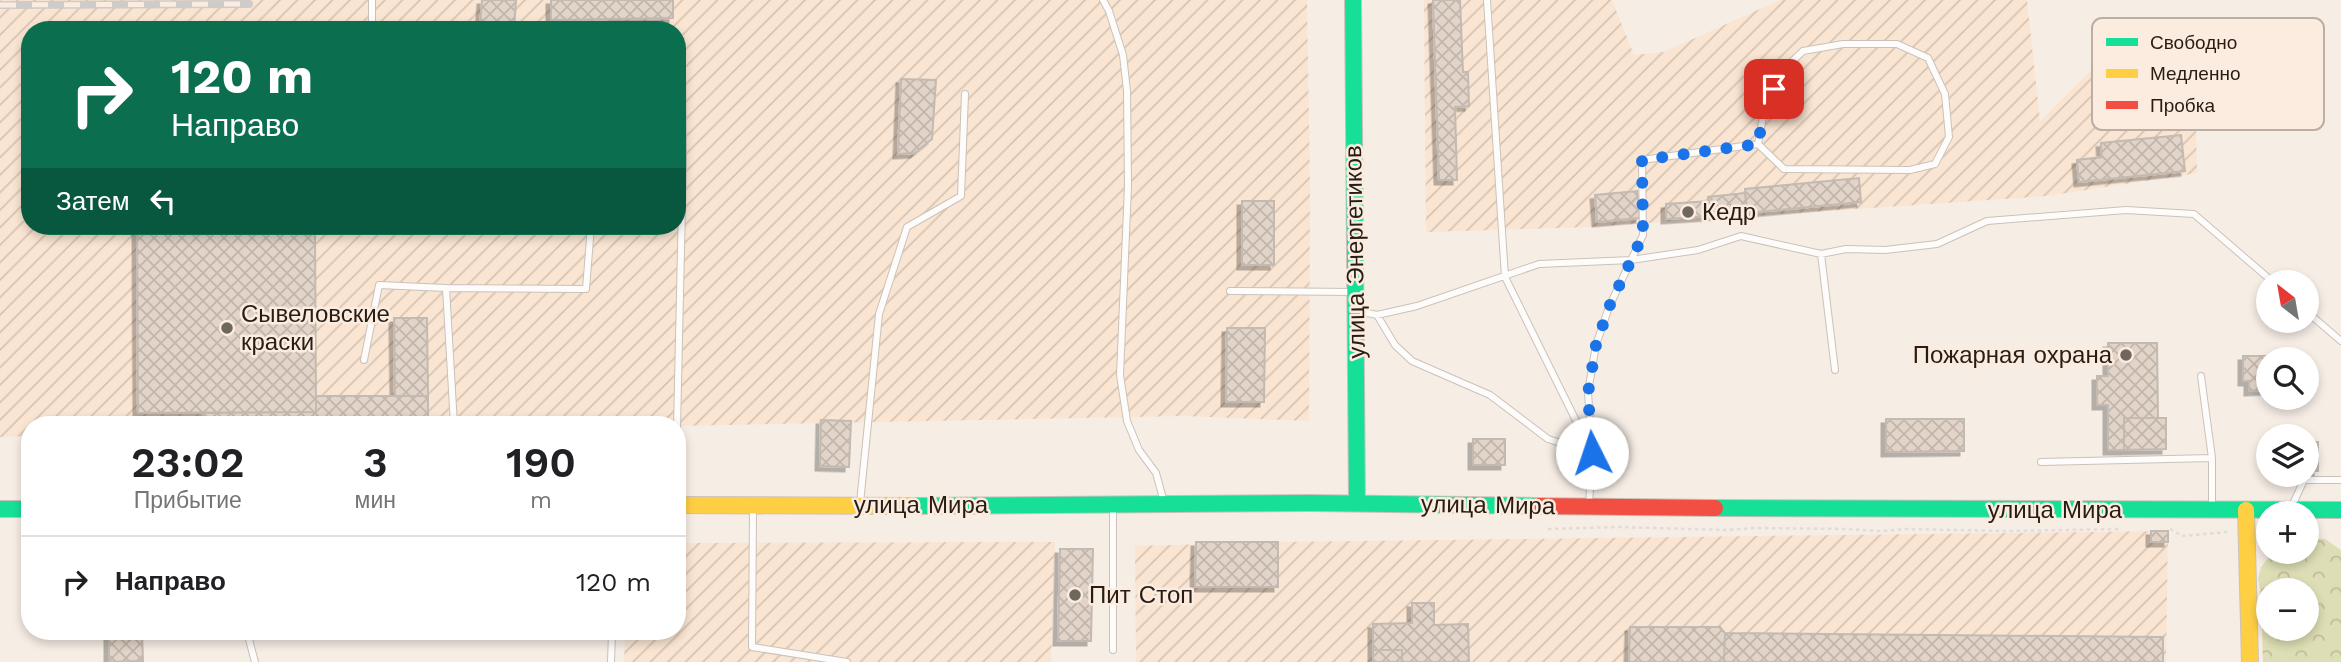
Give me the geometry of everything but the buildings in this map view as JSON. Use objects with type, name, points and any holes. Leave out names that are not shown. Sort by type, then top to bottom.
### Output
[{"type":"main road","name":"улица Энергетиков","points":[[1353,0],[1357,503]]},
{"type":"main road","name":"улица Мира","points":[[686,505],[1357,503],[2256,510]]},
{"type":"main road","points":[[0,509],[21,509]]},
{"type":"main road","points":[[2246,510],[2250,662]]},
{"type":"main road","name":"улица Мира","points":[[2319,510],[2341,510]]},
{"type":"lane","points":[[372,0],[372,21]]},
{"type":"lane","points":[[1103,0],[1122,55],[1127,91],[1128,186],[1120,375],[1128,421],[1139,450],[1156,473],[1165,504]]},
{"type":"lane","points":[[1487,0],[1505,277],[1592,453]]},
{"type":"lane","points":[[1843,44],[1897,44],[1928,58],[1945,94],[1949,137],[1935,164],[1910,170],[1784,169],[1758,144],[1765,106],[1782,71],[1802,51],[1843,44]]},
{"type":"lane","points":[[860,505],[879,314],[907,227],[961,197],[965,94]]},
{"type":"lane","points":[[1589,506],[1592,453],[1588,393],[1596,345],[1609,307],[1643,235],[1642,160],[1758,144]]},
{"type":"lane","points":[[1356,310],[1377,314],[1417,306],[1539,264],[1631,260],[1698,250],[1741,236],[1821,254],[1846,249],[1885,250],[1937,244],[1987,221],[2126,211],[2194,214],[2259,270]]},
{"type":"lane","points":[[364,360],[379,285],[586,289],[590,235]]},
{"type":"lane","points":[[677,416],[681,235]]},
{"type":"lane","points":[[1821,254],[1835,370]]},
{"type":"lane","points":[[446,288],[453,416]]},
{"type":"lane","points":[[1230,291],[1356,292]]},
{"type":"lane","points":[[1377,314],[1395,345],[1412,361],[1490,395],[1548,439],[1592,453]]},
{"type":"lane","points":[[2319,322],[2341,341]]},
{"type":"lane","points":[[2201,376],[2212,458],[2212,510]]},
{"type":"lane","points":[[2041,462],[2212,458]]},
{"type":"lane","points":[[2294,501],[2304,480],[2341,480]]},
{"type":"lane","points":[[753,504],[752,647],[847,662]]},
{"type":"lane","points":[[1113,504],[1113,650]]},
{"type":"lane","points":[[249,640],[255,662]]},
{"type":"lane","points":[[611,662],[612,640]]},
{"type":"path","points":[[2168,528],[2182,536],[2246,531]]},
{"type":"path","points":[[1548,529],[2125,529]]},
{"type":"shaded area","points":[[0,0],[1307,0],[1310,185],[1309,421],[1183,416],[686,426],[686,416],[21,416],[21,436],[0,437]]},
{"type":"shaded area","points":[[1424,0],[1612,0],[1634,55],[1664,52],[1780,0],[2027,0],[2040,121],[2092,69],[2092,130],[2196,130],[2197,173],[2047,196],[1590,227],[1426,232]]},
{"type":"shaded area","points":[[2168,531],[2166,662],[1136,662],[1135,546]]},
{"type":"shaded area","points":[[1055,542],[1051,662],[624,662],[625,640],[686,640],[686,543]]},
{"type":"green space","points":[[2319,539],[2325,539],[2341,550],[2341,662],[2263,662],[2262,641],[2319,641],[2319,578],[2258,578],[2263,564],[2319,564]]},
{"type":"railway","points":[[0,5],[249,4]]},
{"type":"traffic: fast","points":[[1353,0],[1357,503]]},
{"type":"traffic: fast","points":[[909,506],[1310,503],[1537,506]]},
{"type":"traffic: fast","points":[[1715,508],[2341,510]]},
{"type":"traffic: fast","points":[[0,509],[21,509]]},
{"type":"traffic: slow","points":[[686,505],[909,506]]},
{"type":"traffic: slow","points":[[2246,510],[2250,662]]},
{"type":"traffic: jam","points":[[1537,506],[1715,508]]},
{"type":"place","name":"Кедр","points":[[1688,212]]},
{"type":"place","name":"Сывеловские краски","points":[[227,328]]},
{"type":"place","name":"Пожарная охрана","points":[[2126,355]]},
{"type":"place","name":"Пит Стоп","points":[[1075,595]]},
{"type":"route","points":[[1592,453],[1588,393],[1596,345],[1609,307],[1643,235],[1642,160],[1758,144],[1765,106],[1774,89]]}]
